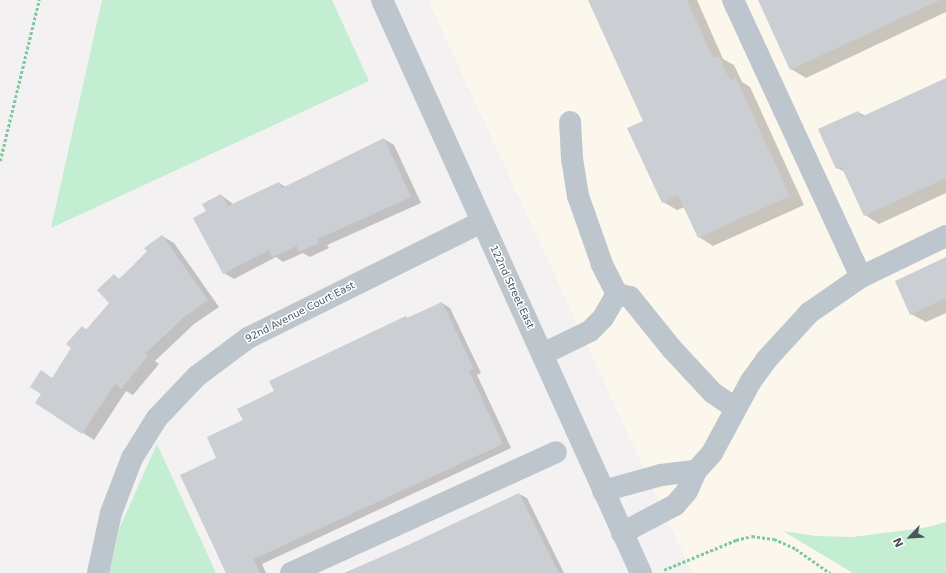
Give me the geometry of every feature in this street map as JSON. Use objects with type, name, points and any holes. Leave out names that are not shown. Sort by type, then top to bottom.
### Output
[{"type":"street","name":"122nd Street East","points":[[382,0],[622,533],[650,573]]},
{"type":"street","points":[[733,0],[861,276]]},
{"type":"street","points":[[570,122],[572,158],[578,196],[602,264],[617,294]]},
{"type":"street","name":"92nd Avenue Court East","points":[[98,573],[111,513],[132,458],[157,418],[197,376],[248,338],[482,222]]},
{"type":"street","points":[[622,533],[675,505],[687,492],[696,471],[712,452],[735,408],[766,360],[787,335],[820,304],[861,276],[946,236]]},
{"type":"street","points":[[617,294],[630,297],[672,349],[713,393],[735,408]]},
{"type":"street","points":[[542,354],[590,331],[603,318],[617,294]]},
{"type":"street","points":[[290,573],[556,452]]},
{"type":"street","points":[[604,491],[661,475],[696,471]]},
{"type":"path","points":[[0,161],[39,0]]},
{"type":"path","points":[[650,573],[736,540],[752,536],[774,539],[796,549],[830,573]]},
{"type":"shaded area","points":[[428,0],[946,0],[946,573],[692,573]]},
{"type":"green space","points":[[102,0],[332,0],[369,81],[51,228]]},
{"type":"green space","points":[[157,444],[216,573],[109,573],[120,527]]},
{"type":"green space","points":[[946,522],[946,573],[853,573],[783,531],[816,536],[852,537],[923,528]]},
{"type":"building","points":[[588,0],[687,0],[713,58],[719,56],[730,80],[736,78],[790,196],[698,238],[678,195],[662,203],[627,128],[643,121]]},
{"type":"building","points":[[758,0],[940,0],[790,70]]},
{"type":"building","points":[[946,78],[946,178],[864,216],[841,166],[836,169],[818,129],[858,111],[861,117]]},
{"type":"building","points":[[384,138],[411,197],[318,239],[319,243],[299,252],[297,246],[272,257],[269,250],[223,274],[193,218],[206,211],[202,204],[221,194],[228,206],[279,182],[282,188]]},
{"type":"building","points":[[162,235],[208,300],[183,318],[145,354],[148,356],[121,389],[115,384],[82,434],[35,403],[41,394],[30,387],[41,370],[52,378],[71,348],[66,344],[82,326],[86,330],[109,303],[97,290],[114,274],[119,279],[147,252],[144,248]]},
{"type":"building","points":[[946,257],[946,298],[910,315],[895,281]]},
{"type":"building","points":[[442,302],[474,369],[469,371],[503,444],[254,559],[260,573],[226,573],[180,475],[216,458],[207,437],[243,420],[237,409],[274,391],[269,381],[406,316],[407,318]]},
{"type":"building","points":[[519,493],[559,573],[344,573],[406,546]]}]
